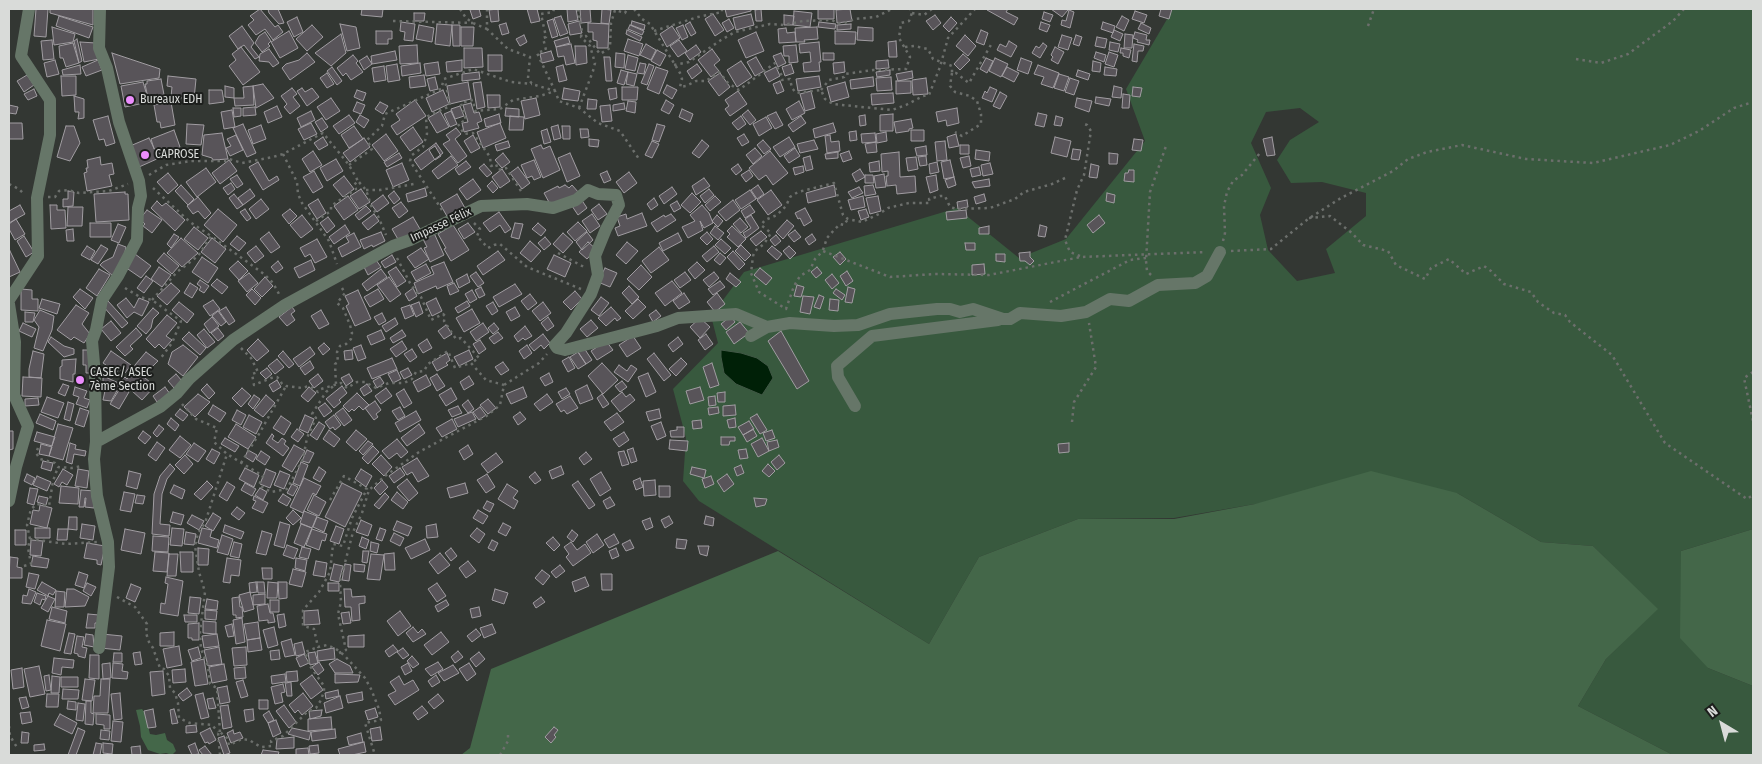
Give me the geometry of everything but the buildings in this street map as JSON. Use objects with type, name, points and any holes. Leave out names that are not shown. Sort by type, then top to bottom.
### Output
[{"type":"street","points":[[9,300],[38,256],[37,198],[50,135],[50,100],[21,56],[29,9]]},
{"type":"street","points":[[99,648],[108,568],[108,542],[97,496],[94,459],[96,442],[95,375],[92,341],[102,300],[118,276],[137,240],[138,208],[141,196],[139,182],[119,122],[107,68],[99,48],[100,9]]},
{"type":"street","name":"Impasse Félix","points":[[96,442],[160,406],[177,393],[189,379],[233,340],[285,305],[393,246],[410,240],[481,206],[527,204],[552,208],[576,200],[588,190],[598,194],[616,195],[619,205],[606,228],[596,256],[598,275],[591,294],[566,333],[555,345]]},
{"type":"street","points":[[856,406],[838,378],[838,366],[872,336],[1010,319],[1020,314],[1061,316],[1086,312],[1110,299],[1129,300],[1158,285],[1195,283],[1207,276],[1220,252]]},
{"type":"street","points":[[9,304],[16,342],[14,395],[28,426],[16,467],[9,501]]},
{"type":"street","points":[[751,336],[767,327],[790,323],[834,326],[858,325],[890,314],[937,309],[950,309],[960,312],[973,309],[1003,319]]},
{"type":"street","points":[[555,345],[557,348],[565,350],[657,326],[678,318],[700,316],[736,314],[767,327]]},
{"type":"path","points":[[460,9],[466,18],[487,29],[508,49],[530,57],[528,78],[532,84]]},
{"type":"path","points":[[487,9],[487,29]]},
{"type":"path","points":[[554,9],[553,12],[541,14],[546,37],[542,38],[546,50],[537,54],[558,101],[579,108],[598,123],[620,131],[639,159]]},
{"type":"path","points":[[578,9],[582,32],[581,37]]},
{"type":"path","points":[[581,37],[586,36],[600,54],[610,48],[611,23],[615,10],[625,13],[628,9]]},
{"type":"path","points":[[634,9],[642,19],[650,24],[682,79],[680,87],[696,81],[706,81],[719,72],[728,83],[739,90],[775,64],[782,76],[782,80],[790,80],[792,88],[796,93],[821,90],[829,80],[844,77],[845,74],[874,70],[906,69],[910,56],[900,38],[901,23],[908,21],[912,13]]},
{"type":"path","points":[[654,31],[698,17],[722,12],[722,9]]},
{"type":"path","points":[[674,65],[689,62],[735,32],[770,24],[784,25],[803,21],[832,20],[837,23],[844,23],[876,17],[892,9]]},
{"type":"path","points":[[910,9],[912,13]]},
{"type":"path","points":[[912,13],[924,15],[932,9]]},
{"type":"path","points":[[821,90],[824,99],[833,104],[892,110],[923,96],[929,96],[948,38],[975,9]]},
{"type":"path","points":[[1368,26],[1374,9]]},
{"type":"path","points":[[1576,59],[1601,63],[1628,54],[1673,21],[1684,9]]},
{"type":"path","points":[[393,21],[473,23]]},
{"type":"path","points":[[579,108],[595,62],[590,46],[581,37]]},
{"type":"path","points":[[952,72],[969,83],[992,43]]},
{"type":"path","points":[[905,47],[914,46],[928,49],[933,59],[952,66],[950,86],[955,92],[970,96],[977,101],[981,114],[981,124],[962,136],[955,132]]},
{"type":"path","points":[[444,79],[473,69],[511,82],[532,84],[555,91]]},
{"type":"path","points":[[349,165],[372,149],[367,140],[382,126],[385,114],[442,89],[444,79]]},
{"type":"path","points":[[444,79],[450,106],[426,117],[426,134],[423,147],[412,154],[410,161],[449,222]]},
{"type":"path","points":[[527,204],[518,185],[506,168],[498,170],[496,164],[491,166],[490,157],[473,133],[464,134],[458,124],[466,120],[461,103],[473,100],[475,111],[500,109],[513,100],[540,96],[555,91]]},
{"type":"path","points":[[823,250],[890,277],[935,274],[989,275],[1081,256],[1147,256],[1271,249],[1308,218],[1341,198],[1393,171],[1408,160],[1427,152],[1462,145],[1526,159],[1593,163],[1670,145],[1699,131],[1734,108],[1753,102]]},
{"type":"path","points":[[1081,256],[1070,252],[1065,240],[1077,190],[1084,175],[1091,131],[1082,123]]},
{"type":"path","points":[[9,184],[19,189],[26,197],[37,198],[55,197],[59,191],[68,190],[79,193],[109,191],[139,182],[166,166],[174,164],[191,161],[226,161],[229,159],[242,163],[283,154],[323,133],[366,190],[384,233],[393,246],[410,285],[421,297],[431,320],[443,314],[445,316],[444,321],[456,339],[461,338],[479,358],[471,363],[454,368],[448,351],[428,364],[424,371],[416,372],[412,379],[404,383],[389,383],[376,388],[365,382],[357,382],[347,388],[341,383],[318,392],[309,386],[302,388],[286,386],[277,378],[271,378],[254,385],[252,374],[258,372],[251,358],[233,340]]},
{"type":"path","points":[[1158,285],[1147,271],[1150,192],[1166,146]]},
{"type":"path","points":[[1220,252],[1225,233],[1224,206],[1228,192],[1233,182],[1242,175],[1260,153]]},
{"type":"path","points":[[283,154],[297,182],[298,194],[302,203],[329,241],[341,274],[340,283],[345,293],[337,303],[343,308],[352,333],[351,339],[346,344],[340,346],[337,352],[338,362],[335,364],[336,384]]},
{"type":"path","points":[[848,220],[844,225],[840,224],[834,230],[810,270],[800,276],[794,286],[786,309],[759,292],[751,273],[753,256],[755,251],[768,240],[771,233],[761,224],[765,220],[777,215],[786,206],[790,198],[798,192],[834,183],[843,215],[848,220],[862,222],[888,208],[909,203],[930,203],[929,199],[940,196],[945,196],[950,207],[957,209],[990,208],[1009,202],[1024,192],[1065,178]]},
{"type":"path","points":[[316,221],[331,211],[331,206],[356,189],[354,185],[358,181]]},
{"type":"path","points":[[139,182],[148,182],[190,222],[273,283],[285,305]]},
{"type":"path","points":[[366,190],[380,190],[414,184]]},
{"type":"path","points":[[470,211],[473,222],[480,229],[477,236],[488,248],[494,244],[500,244],[527,267],[591,294]]},
{"type":"path","points":[[1308,218],[1330,216],[1352,233],[1363,245],[1388,251],[1396,265],[1425,279],[1431,268],[1449,259],[1466,274],[1484,266],[1504,284],[1531,292],[1538,302],[1554,313],[1565,316],[1570,322],[1612,354],[1666,443],[1747,499],[1753,495]]},
{"type":"path","points":[[152,300],[178,272],[198,256],[211,236]]},
{"type":"path","points":[[558,253],[598,275]]},
{"type":"path","points":[[1027,314],[1130,260],[1147,256]]},
{"type":"path","points":[[118,276],[121,285],[140,296],[152,300],[181,321],[172,343],[160,359]]},
{"type":"path","points":[[1072,422],[1074,402],[1096,367],[1086,312]]},
{"type":"path","points":[[339,653],[346,650],[338,614],[341,602],[340,584],[353,532],[362,513],[369,490],[419,452],[488,415],[500,405],[504,385],[539,363],[555,345]]},
{"type":"path","points":[[471,363],[486,380],[504,385]]},
{"type":"path","points":[[1753,372],[1744,378],[1753,422]]},
{"type":"path","points":[[177,393],[183,406],[196,419],[217,428],[214,442],[227,454],[263,476],[259,485],[271,492],[286,489],[303,459],[307,438],[316,418],[312,414],[326,392],[336,384]]},
{"type":"path","points":[[241,463],[286,386]]},
{"type":"path","points":[[38,448],[36,453],[40,459],[56,463],[58,467],[72,468],[84,466],[94,459]]},
{"type":"path","points":[[220,755],[217,688],[210,684],[208,666],[201,649],[200,632],[205,592],[199,572],[195,546],[198,534],[205,523],[227,454]]},
{"type":"path","points":[[24,566],[30,564],[28,548],[30,539],[27,525],[31,508],[37,504],[49,506],[52,481],[58,467]]},
{"type":"path","points":[[318,647],[314,629],[303,626],[303,610],[319,592],[330,572],[333,544],[343,546],[352,518],[367,489],[344,476],[330,500]]},
{"type":"path","points":[[30,539],[66,544],[108,542]]},
{"type":"path","points":[[105,594],[120,597],[135,607],[147,624],[146,633],[149,642],[154,648],[160,668],[164,669],[169,676],[170,688],[175,693],[179,718],[190,723],[212,725],[227,738],[229,745],[242,739],[249,740],[262,747],[272,746],[271,741],[283,736],[307,712],[316,708],[321,700],[324,686],[310,666],[305,652],[327,645],[336,649],[365,678],[379,710],[381,720],[365,723],[375,755]]},
{"type":"path","points":[[9,726],[10,736],[18,749]]},
{"type":"path","points":[[500,755],[508,741],[508,733]]},
{"type":"shaded area","points":[[1173,9],[1753,9],[1753,529],[1681,551],[1708,668],[1753,686],[1753,755],[1671,755],[1578,706],[1606,659],[1657,609],[1593,546],[1541,542],[1457,493],[1255,504],[1174,518],[1078,519],[979,557],[929,644],[699,501],[683,481],[686,438],[673,389],[718,343],[711,316],[744,272],[957,208],[1019,258],[1066,239],[1145,141],[1126,89]],"holes":[[[1300,108],[1319,122],[1290,140],[1277,160],[1291,183],[1322,182],[1366,193],[1366,216],[1326,249],[1335,273],[1297,281],[1268,250],[1260,215],[1271,188],[1251,143],[1266,112]]]},
{"type":"shaded area","points":[[721,350],[757,358],[768,366],[773,378],[762,395],[736,384],[724,373]]},
{"type":"shaded area","points":[[1371,471],[1457,493],[1541,542],[1593,546],[1658,609],[1606,659],[1578,706],[1671,755],[461,755],[470,748],[491,669],[778,551],[929,644],[979,557],[1078,519],[1174,519],[1255,504]]},
{"type":"shaded area","points":[[1753,529],[1753,686],[1708,668],[1680,638],[1681,551]]},
{"type":"shaded area","points":[[142,709],[145,713],[150,734],[165,733],[167,740],[173,744],[176,751],[172,755],[148,750],[141,737],[136,710]]},
{"type":"place","name":"Bureaux EDH","points":[[130,100]]},
{"type":"place","name":"CAPROSE","points":[[145,155]]},
{"type":"place","name":"CASEC/ ASEC 7ème Section","points":[[80,380]]}]
